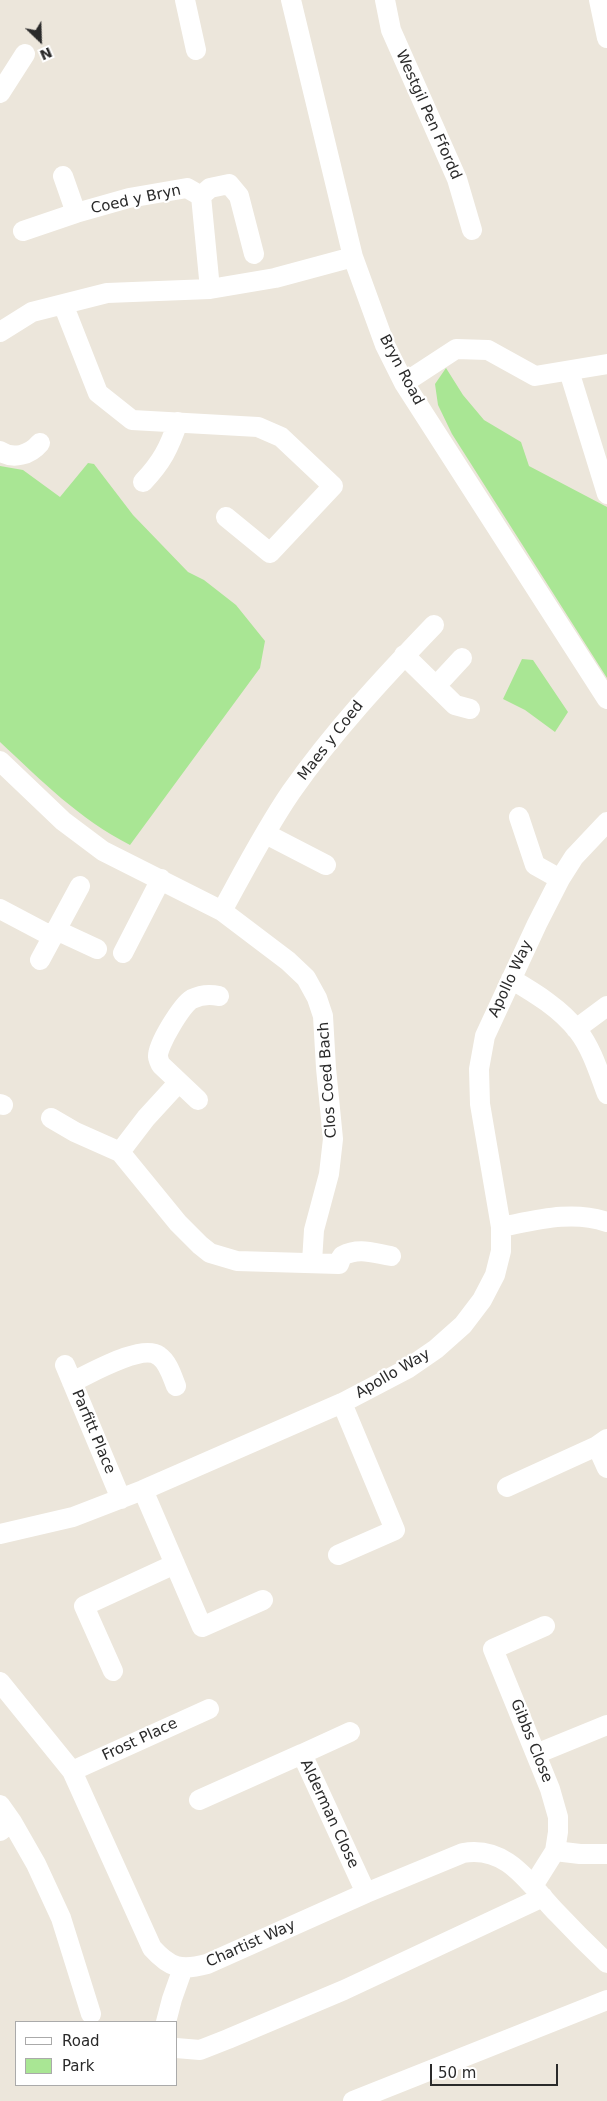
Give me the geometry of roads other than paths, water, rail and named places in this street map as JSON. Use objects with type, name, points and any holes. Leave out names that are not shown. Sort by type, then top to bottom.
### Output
[{"type":"street","points":[[185,0],[196,50]]},
{"type":"street","name":"Bryn Road","points":[[291,0],[353,257],[384,345],[404,383],[607,699]]},
{"type":"street","name":"Westgil Pen Ffordd","points":[[385,0],[391,30],[457,179],[472,230]]},
{"type":"street","points":[[599,0],[607,38]]},
{"type":"street","points":[[0,94],[3,91],[13,61]]},
{"type":"street","name":"Coed y Bryn","points":[[63,176],[76,213],[129,198],[187,188],[201,196],[210,289]]},
{"type":"street","points":[[201,196],[210,188],[229,184],[242,203],[254,254]]},
{"type":"street","points":[[23,231],[76,213]]},
{"type":"street","points":[[1,328],[32,312],[107,293],[210,289],[275,278],[353,257]]},
{"type":"street","points":[[63,304],[98,392],[132,420],[258,427],[281,437],[333,486],[270,553],[226,517]]},
{"type":"street","points":[[404,383],[456,349],[488,350],[535,376],[607,364]]},
{"type":"street","points":[[569,371],[607,494]]},
{"type":"street","points":[[142,482],[159,465],[168,449],[178,422]]},
{"type":"street","points":[[0,451],[5,455],[16,456],[29,453],[40,444]]},
{"type":"street","name":"Maes y Coed","points":[[222,911],[290,794],[320,753],[361,702],[434,625]]},
{"type":"street","points":[[404,655],[455,705],[470,709]]},
{"type":"street","points":[[436,686],[462,658]]},
{"type":"street","name":"Clos Coed Bach","points":[[2,766],[63,821],[104,850],[222,911],[288,961],[306,978],[324,1016],[326,1068],[333,1139],[329,1174],[314,1230],[312,1262]]},
{"type":"street","points":[[519,817],[535,865],[560,879]]},
{"type":"street","name":"Apollo Way","points":[[0,1534],[73,1517],[142,1490],[342,1403],[407,1369],[436,1349],[463,1325],[482,1300],[495,1275],[501,1251],[501,1227],[480,1104],[479,1069],[485,1036],[560,879],[574,856],[607,822]]},
{"type":"street","points":[[266,834],[326,865]]},
{"type":"street","points":[[123,953],[161,879]]},
{"type":"street","points":[[40,960],[80,886]]},
{"type":"street","points":[[0,909],[57,928],[97,949]]},
{"type":"street","points":[[511,980],[534,993],[576,1029],[590,1051],[607,1094]]},
{"type":"street","points":[[198,1100],[161,1065],[158,1057],[160,1048],[181,1010],[194,998],[219,996]]},
{"type":"street","points":[[576,1029],[607,1006]]},
{"type":"street","points":[[120,1152],[146,1118],[179,1082]]},
{"type":"street","points":[[51,1118],[76,1132],[120,1152],[178,1223],[210,1253],[237,1261],[339,1264],[342,1256],[353,1251],[363,1250],[391,1256]]},
{"type":"street","points":[[501,1227],[565,1216],[590,1216],[607,1222]]},
{"type":"street","name":"Parfitt Place","points":[[121,1498],[68,1373],[147,1352],[157,1354],[164,1360],[176,1386]]},
{"type":"street","points":[[338,1555],[395,1530],[342,1403]]},
{"type":"street","points":[[507,1487],[602,1443],[607,1468]]},
{"type":"street","points":[[142,1490],[202,1626],[263,1600]]},
{"type":"street","points":[[113,1671],[84,1606],[175,1564]]},
{"type":"street","name":"Gibbs Close","points":[[538,1892],[555,1851],[558,1817],[550,1789],[493,1649],[545,1626]]},
{"type":"street","points":[[0,1682],[72,1772],[152,1948],[163,1960],[183,1968],[166,2021]]},
{"type":"street","name":"Frost Place","points":[[72,1772],[209,1709]]},
{"type":"street","points":[[536,1754],[607,1725]]},
{"type":"street","points":[[302,1754],[350,1732]]},
{"type":"street","name":"Alderman Close","points":[[199,1800],[302,1754],[366,1893]]},
{"type":"street","points":[[0,1805],[6,1827],[36,1864],[61,1918],[91,2014]]},
{"type":"street","name":"Chartist Way","points":[[183,1968],[190,1969],[207,1964],[366,1893],[463,1853],[478,1851],[508,1863],[607,1963]]},
{"type":"street","points":[[555,1851],[580,1854],[607,1854]]},
{"type":"street","points":[[178,2048],[200,2050],[344,1990],[538,1892]]},
{"type":"street","points":[[355,2100],[607,2000]]}]
